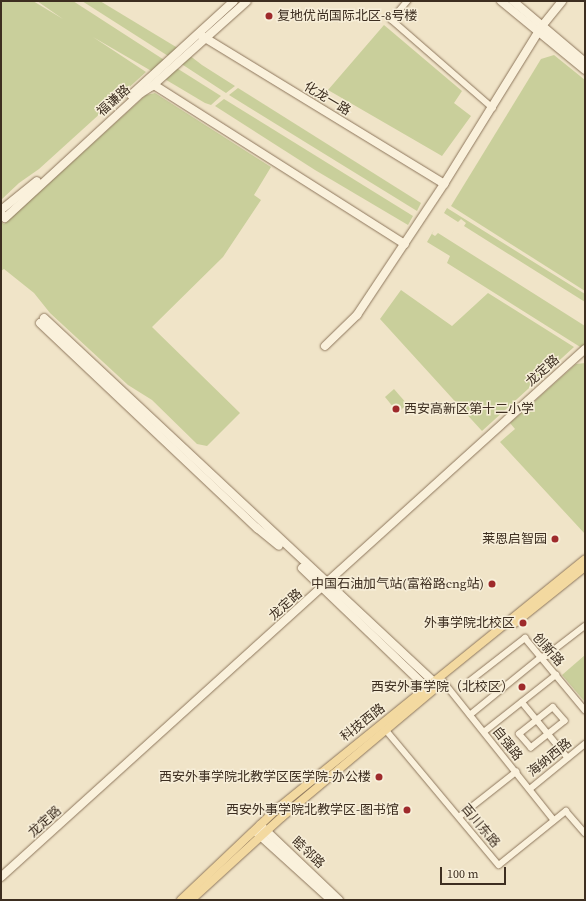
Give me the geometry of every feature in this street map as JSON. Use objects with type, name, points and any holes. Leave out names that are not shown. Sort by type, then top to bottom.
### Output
[{"type":"main road","name":"科技西路","points":[[181,900],[257,828],[340,756],[427,688],[585,559]]},
{"type":"main road","name":"科技西路","points":[[191,900],[263,834],[443,681],[585,568]]},
{"type":"street","name":"福谦路","points":[[234,1],[1,212],[5,218],[141,93],[154,85],[247,1]]},
{"type":"street","points":[[408,1],[392,20],[493,108]]},
{"type":"street","points":[[501,1],[585,62]]},
{"type":"street","points":[[513,1],[540,29],[585,70]]},
{"type":"street","points":[[325,346],[357,315],[493,108],[540,29],[562,1]]},
{"type":"street","name":"化龙一路","points":[[198,34],[444,184]]},
{"type":"street","points":[[154,85],[404,244]]},
{"type":"street","points":[[42,320],[325,586],[427,688]]},
{"type":"street","name":"龙定路","points":[[1,877],[585,350]]},
{"type":"street","points":[[325,586],[434,682]]},
{"type":"street","points":[[470,715],[541,657],[546,656],[585,626]]},
{"type":"street","name":"创新路","points":[[470,681],[525,638],[585,710]]},
{"type":"street","points":[[484,732],[556,675]]},
{"type":"street","name":"自强路","points":[[443,681],[554,820]]},
{"type":"street","points":[[522,702],[568,758]]},
{"type":"street","points":[[553,707],[565,721],[531,748],[519,734],[537,720],[553,707]]},
{"type":"street","name":"百川东路","points":[[386,730],[499,865],[566,811],[585,833]]},
{"type":"street","name":"海纳西路","points":[[530,789],[585,744]]},
{"type":"street","points":[[459,818],[516,772]]},
{"type":"street","name":"睦邻路","points":[[257,828],[331,900]]},
{"type":"street","name":"睦邻路","points":[[263,834],[338,900]]},
{"type":"green space","points":[[1,1],[33,1],[63,19],[37,1],[73,1],[172,65],[160,76],[93,37],[146,72],[39,169],[19,183],[1,200]]},
{"type":"green space","points":[[82,1],[100,1],[186,53],[176,61]]},
{"type":"green space","points":[[384,25],[462,91],[454,103],[471,116],[442,156],[328,90]]},
{"type":"green space","points":[[189,55],[235,86],[226,93],[180,63]]},
{"type":"green space","points":[[554,55],[585,80],[585,291],[451,206],[541,59]]},
{"type":"green space","points":[[175,67],[221,96],[211,105],[163,78]]},
{"type":"green space","points":[[238,88],[421,203],[417,211],[229,95]]},
{"type":"green space","points":[[155,93],[271,167],[254,195],[261,200],[223,257],[152,327],[240,413],[207,446],[197,444],[152,400],[128,385],[50,313],[34,293],[4,269],[1,271],[1,221],[4,224],[146,95]]},
{"type":"green space","points":[[224,99],[413,216],[408,225],[315,170],[215,106]]},
{"type":"green space","points":[[447,208],[585,294],[585,302],[464,226],[466,223],[461,219],[458,222],[444,213]]},
{"type":"green space","points":[[434,230],[432,234],[435,236],[438,233],[585,326],[585,350],[447,263],[450,256],[427,242]]},
{"type":"green space","points":[[401,290],[452,326],[488,293],[574,347],[482,431],[380,319]]},
{"type":"green space","points":[[585,363],[585,534],[500,442],[515,429],[510,423],[576,364]]},
{"type":"green space","points":[[394,389],[407,404],[398,413],[385,397]]},
{"type":"green space","points":[[585,655],[585,702],[562,675]]},
{"type":"place","name":"复地优尚国际北区-8号楼","points":[[269,16]]},
{"type":"place","name":"西安高新区第十二小学","points":[[396,409]]},
{"type":"place","name":"莱恩启智园","points":[[555,539]]},
{"type":"place","name":"中国石油加气站(富裕路cng站)","points":[[492,584]]},
{"type":"place","name":"外事学院北校区","points":[[523,623]]},
{"type":"place","name":"西安外事学院（北校区）","points":[[522,687]]},
{"type":"place","name":"西安外事学院北教学区医学院-办公楼","points":[[379,777]]},
{"type":"place","name":"西安外事学院北教学区-图书馆","points":[[407,810]]}]
